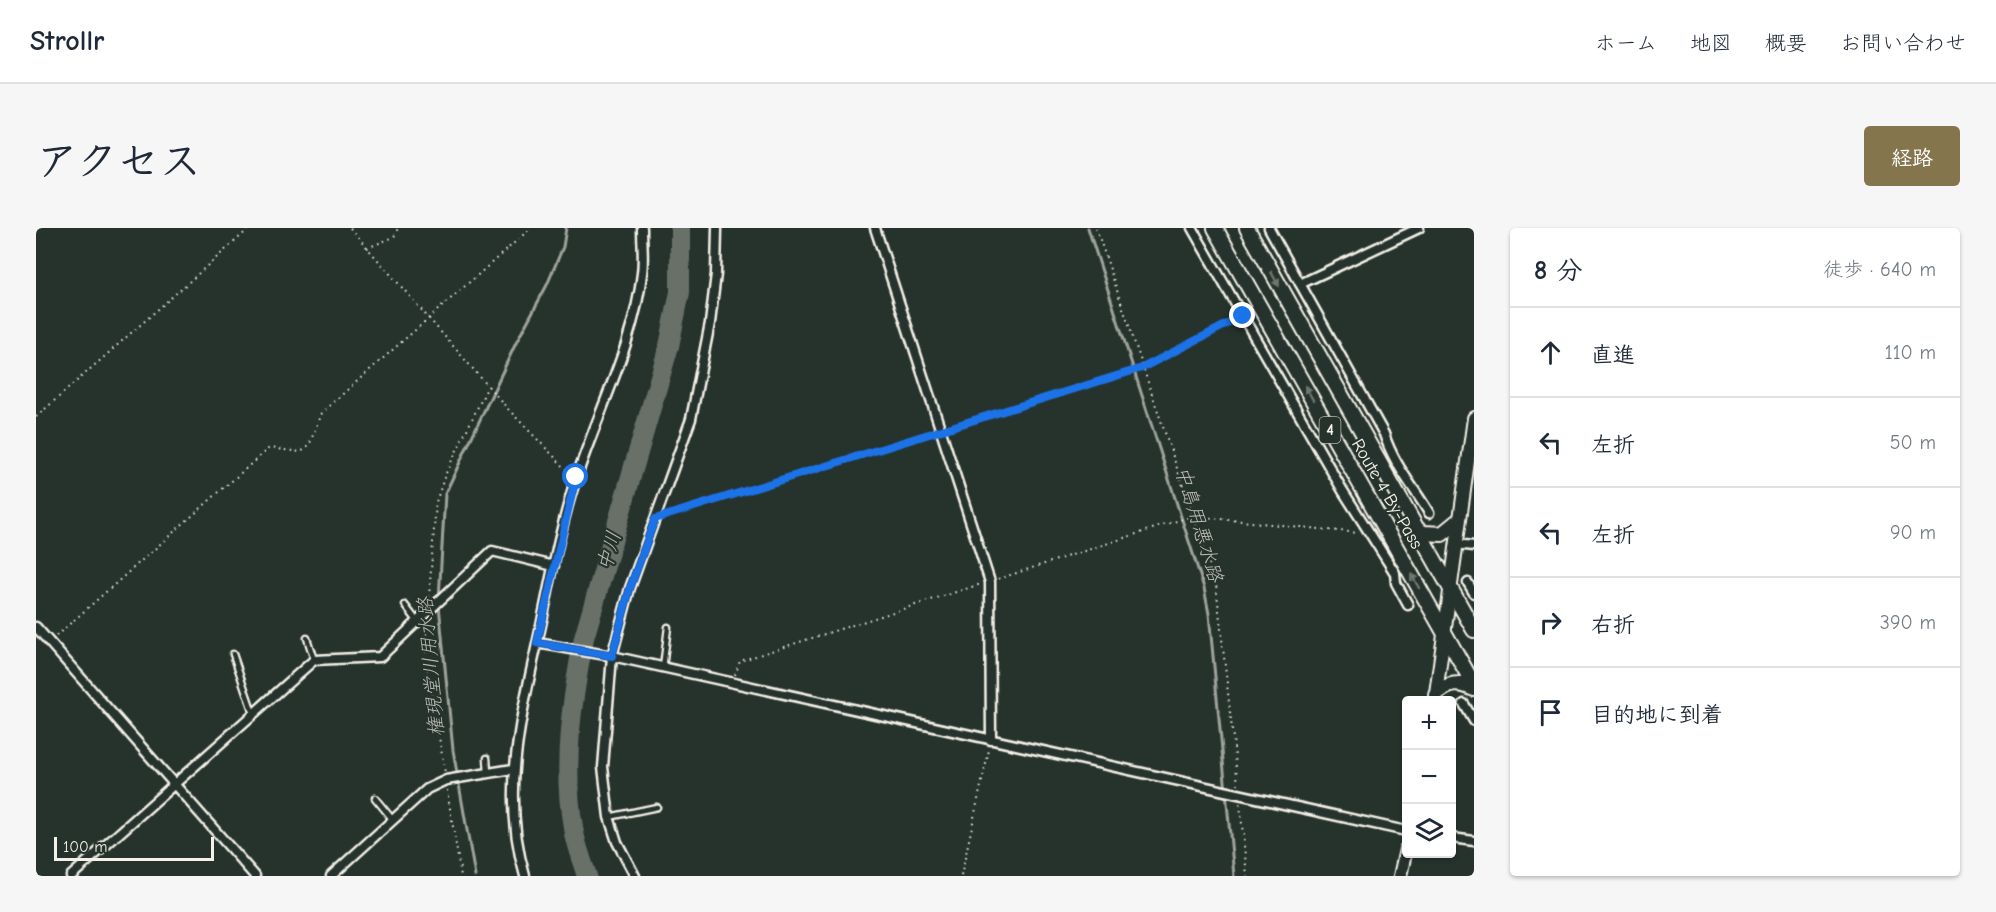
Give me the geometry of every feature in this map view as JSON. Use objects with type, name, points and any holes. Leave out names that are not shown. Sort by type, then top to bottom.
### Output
[{"type":"highway","name":"Route 4 By-Pass","points":[[1215,228],[1474,687]]},
{"type":"highway","name":"Route 4 By-Pass","points":[[1247,228],[1391,470],[1417,529],[1474,630]]},
{"type":"highway","points":[[1417,529],[1424,533],[1443,534],[1458,521]]},
{"type":"highway","points":[[1436,696],[1449,684],[1474,687]]},
{"type":"main road","points":[[1435,696],[1474,418]]},
{"type":"main road","points":[[1400,876],[1405,858]]},
{"type":"street","points":[[525,876],[517,836],[513,769],[519,724],[541,644],[554,566],[576,477],[615,375],[637,298],[642,273],[642,228]]},
{"type":"street","points":[[635,876],[617,842],[609,817],[603,755],[608,656],[691,419],[700,380],[716,274],[717,228]]},
{"type":"street","points":[[875,228],[990,582],[991,740]]},
{"type":"street","points":[[1192,228],[1369,534],[1386,558],[1408,605]]},
{"type":"street","points":[[1269,228],[1384,434],[1391,470],[1429,513]]},
{"type":"street","points":[[1300,284],[1419,228]]},
{"type":"street","points":[[1455,544],[1474,546]]},
{"type":"street","points":[[1386,558],[1398,549]]},
{"type":"street","points":[[71,876],[314,660],[380,657],[492,551],[554,566]]},
{"type":"street","points":[[1468,583],[1474,593]]},
{"type":"street","points":[[36,627],[255,876]]},
{"type":"street","points":[[541,644],[608,656],[1402,830]]},
{"type":"street","points":[[1464,704],[1474,721]]},
{"type":"street","points":[[331,876],[427,789],[446,780],[513,769]]},
{"type":"street","points":[[1456,839],[1474,841]]},
{"type":"lane","points":[[405,605],[417,621]]},
{"type":"lane","points":[[663,668],[668,627]]},
{"type":"lane","points":[[307,638],[314,660]]},
{"type":"lane","points":[[233,654],[253,713]]},
{"type":"lane","points":[[487,758],[488,773]]},
{"type":"lane","points":[[375,798],[393,819]]},
{"type":"lane","points":[[609,817],[657,807]]},
{"type":"path","points":[[36,417],[250,228]]},
{"type":"path","points":[[350,228],[488,386],[564,468],[576,477]]},
{"type":"path","points":[[367,248],[394,237],[398,228]]},
{"type":"path","points":[[49,642],[269,448],[301,452],[309,446],[321,413],[531,228]]},
{"type":"path","points":[[1096,228],[1216,584],[1247,876]]},
{"type":"path","points":[[655,519],[1142,368],[1243,316]]},
{"type":"path","points":[[462,876],[426,659],[427,612],[436,502],[445,475],[488,386]]},
{"type":"path","points":[[732,683],[740,661],[1192,516],[1369,534]]},
{"type":"path","points":[[961,876],[991,740]]},
{"type":"waterway","name":"権現堂川用水路","points":[[439,599],[445,494],[516,343],[547,285],[563,247],[566,228]]},
{"type":"waterway","name":"中川","points":[[587,876],[574,833],[568,780],[570,732],[576,685],[584,638],[669,346],[680,292],[680,228]]},
{"type":"waterway","name":"中島用悪水路","points":[[1088,228],[1204,588],[1209,614],[1234,876]]},
{"type":"waterway","name":"権現堂川用水路","points":[[439,605],[453,750],[475,876]]},
{"type":"route","points":[[576,477],[537,643],[612,656],[630,588],[655,519],[1142,368],[1243,316]]}]
